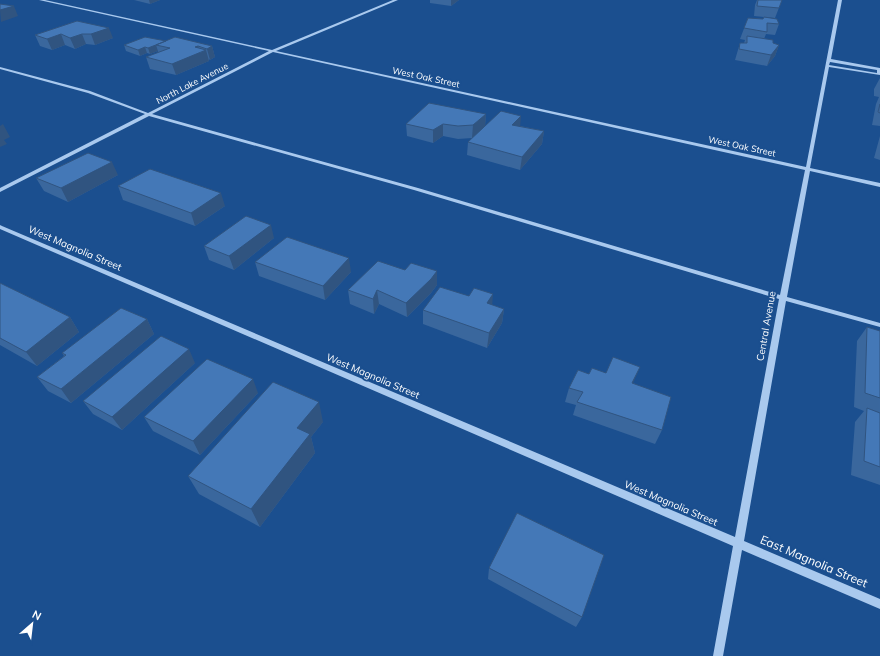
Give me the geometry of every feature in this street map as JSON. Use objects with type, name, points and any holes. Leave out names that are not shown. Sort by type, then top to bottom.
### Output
[{"type":"street","name":"West Oak Street","points":[[42,0],[880,185]]},
{"type":"street","name":"North Lake Avenue","points":[[0,190],[272,51],[396,0]]},
{"type":"street","name":"Central Avenue","points":[[718,656],[783,298],[840,0]]},
{"type":"street","points":[[828,63],[879,69],[879,74],[828,63]]},
{"type":"street","points":[[0,68],[89,92],[148,114],[416,189],[783,298],[880,325]]},
{"type":"street","name":"West Magnolia Street","points":[[0,227],[738,543]]},
{"type":"street","name":"East Magnolia Street","points":[[738,543],[880,604]]},
{"type":"building","points":[[758,0],[782,0],[779,8],[757,6]]},
{"type":"building","points":[[0,4],[14,6],[0,10]]},
{"type":"building","points":[[764,17],[777,19],[779,24],[767,23],[767,32],[744,28],[748,18],[763,19]]},
{"type":"building","points":[[77,21],[109,28],[91,34],[82,34],[70,38],[61,34],[47,39],[35,35]]},
{"type":"building","points":[[747,36],[773,40],[773,43],[779,45],[771,55],[739,49],[740,43],[747,43]]},
{"type":"building","points":[[145,37],[166,41],[138,50],[124,45]]},
{"type":"building","points":[[175,37],[212,46],[207,49],[198,46],[195,47],[206,50],[172,64],[146,57],[170,48],[156,45]]},
{"type":"building","points":[[429,103],[486,114],[473,125],[458,126],[443,124],[433,130],[406,124]]},
{"type":"building","points":[[501,111],[521,116],[512,125],[544,131],[522,157],[468,142]]},
{"type":"building","points":[[88,153],[112,162],[61,188],[36,178]]},
{"type":"building","points":[[150,169],[221,193],[191,213],[118,186]]},
{"type":"building","points":[[246,216],[271,225],[229,256],[204,246]]},
{"type":"building","points":[[287,237],[349,258],[323,286],[255,262]]},
{"type":"building","points":[[378,261],[405,270],[411,263],[437,271],[431,279],[406,303],[377,290],[373,299],[348,290]]},
{"type":"building","points":[[0,283],[70,317],[26,352],[0,338]]},
{"type":"building","points":[[440,287],[469,296],[474,288],[493,294],[487,303],[504,309],[489,333],[423,310]]},
{"type":"building","points":[[121,308],[147,319],[61,389],[37,377],[66,355],[62,353]]},
{"type":"building","points":[[867,327],[880,331],[880,398],[865,393]]},
{"type":"building","points":[[161,336],[189,349],[112,417],[83,401]]},
{"type":"building","points":[[613,357],[640,367],[632,383],[671,397],[662,430],[577,402],[583,392],[569,388],[578,370],[589,374],[592,368],[606,373]]},
{"type":"building","points":[[207,359],[253,379],[193,441],[144,417]]},
{"type":"building","points":[[273,382],[319,402],[297,428],[310,434],[251,509],[188,476]]},
{"type":"building","points":[[867,408],[880,413],[880,467],[864,461]]},
{"type":"building","points":[[517,513],[604,555],[582,617],[489,568]]}]
